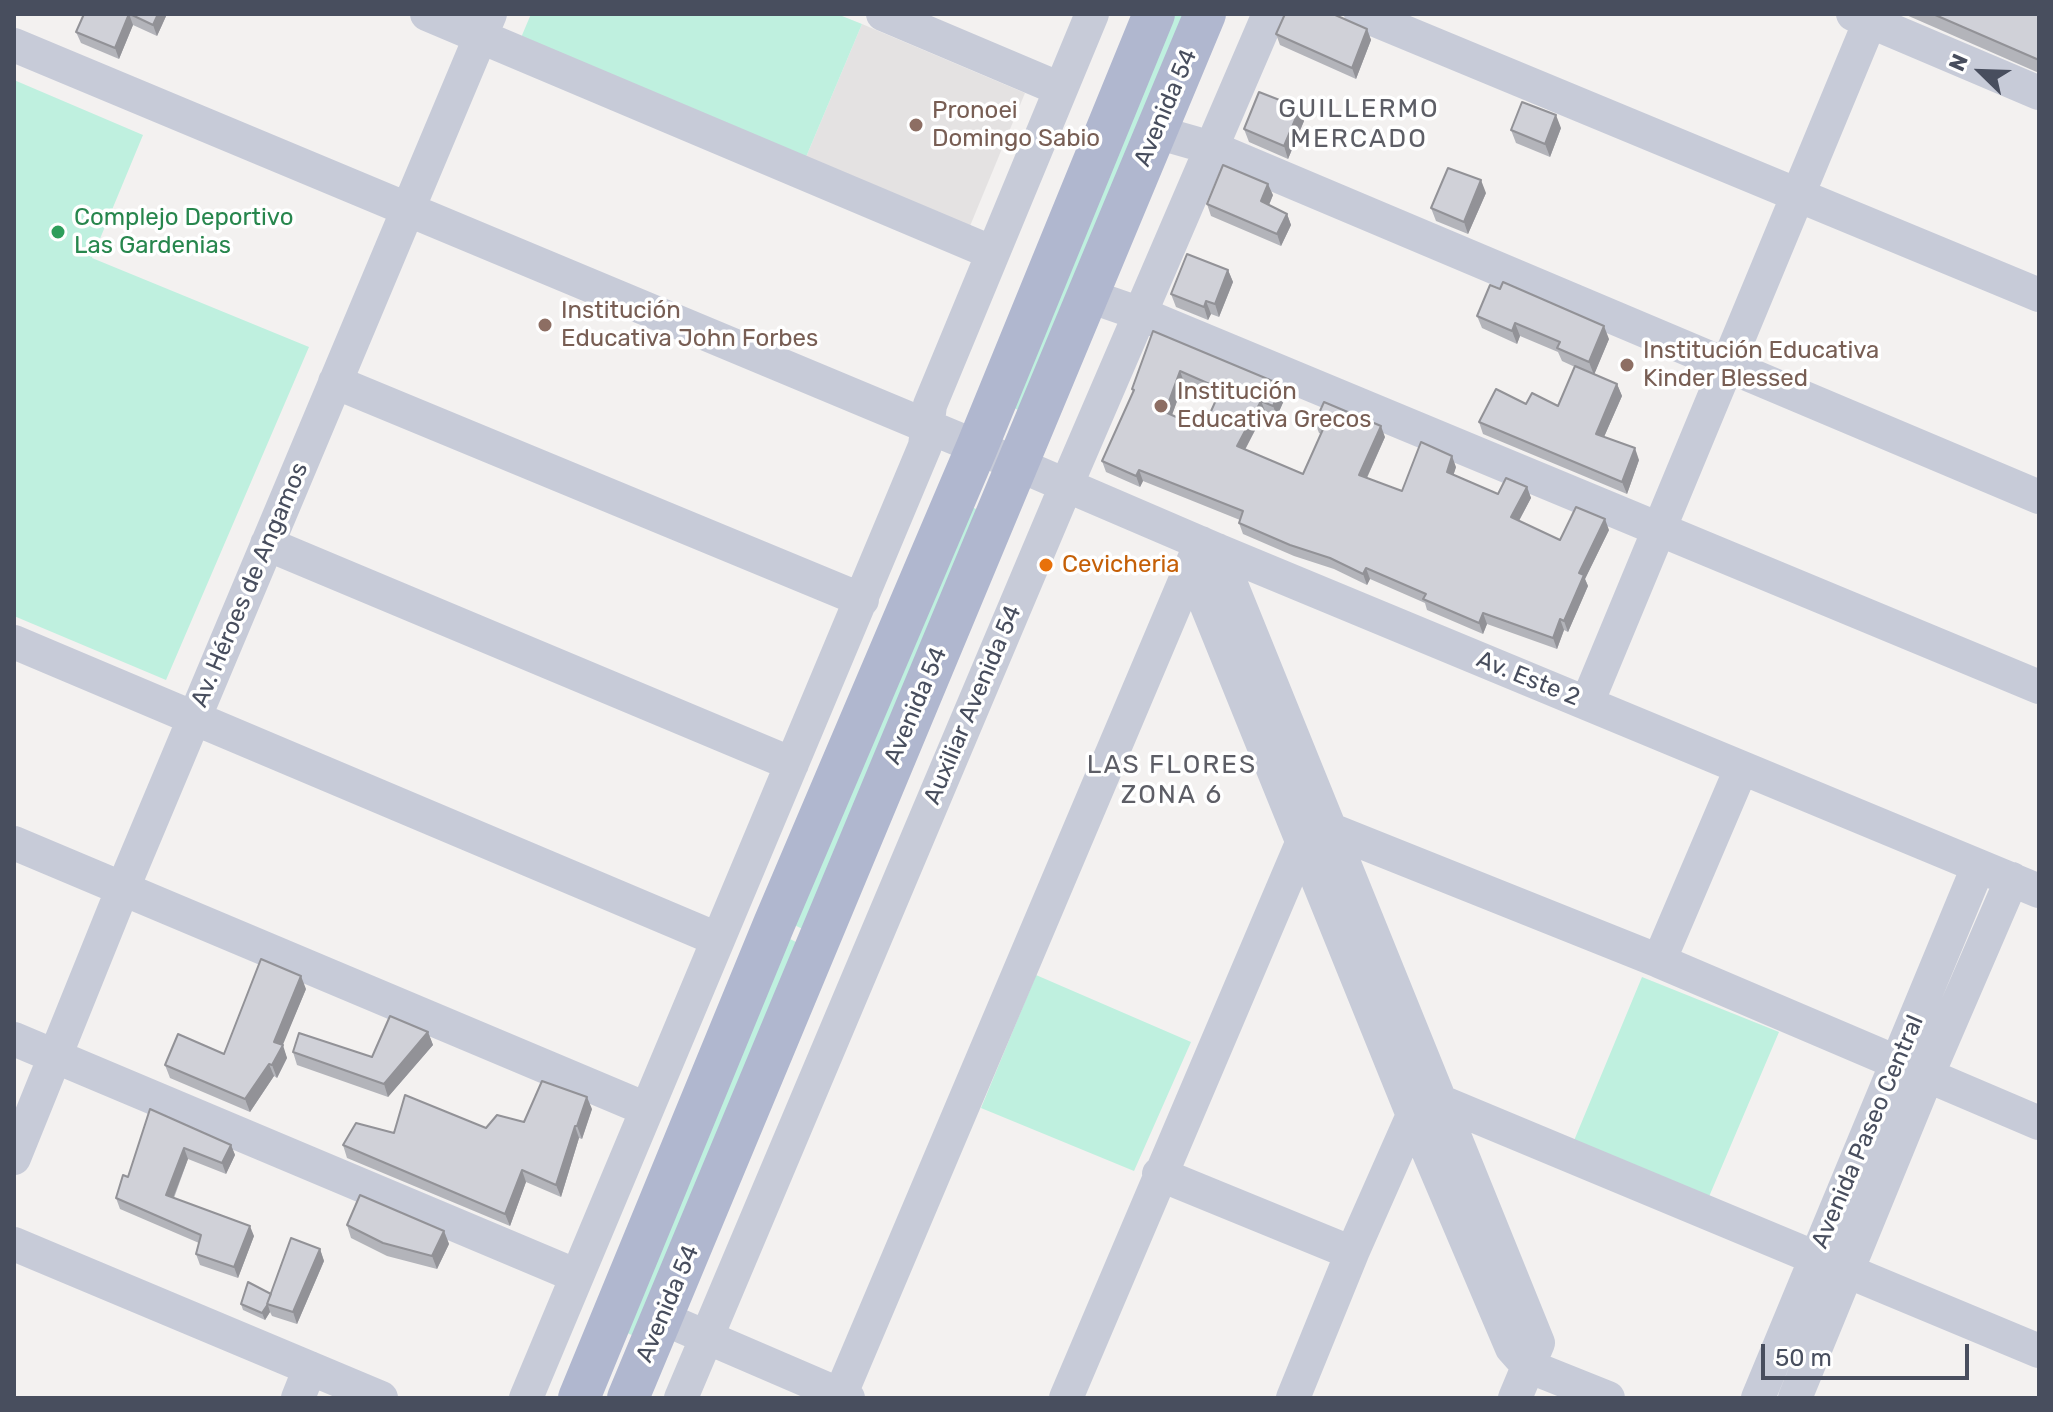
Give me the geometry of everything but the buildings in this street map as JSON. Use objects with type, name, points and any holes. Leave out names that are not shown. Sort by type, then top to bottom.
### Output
[{"type":"main road","name":"Avenida 54","points":[[579,1398],[780,909],[977,447],[1154,14]]},
{"type":"main road","name":"Avenida 54","points":[[628,1398],[1205,14]]},
{"type":"street","points":[[427,14],[486,25],[993,253]]},
{"type":"street","points":[[883,14],[1060,89]]},
{"type":"street","points":[[526,1398],[925,446],[930,405],[1092,14]]},
{"type":"street","name":"Auxiliar Avenida 54","points":[[681,1398],[1269,14]]},
{"type":"street","points":[[1361,14],[2039,295]]},
{"type":"street","points":[[1587,703],[1728,368],[1865,16],[2039,93]]},
{"type":"street","name":"Av. Héroes de Angamos","points":[[14,1158],[123,888],[486,25]]},
{"type":"street","name":"Av. Este 2","points":[[14,45],[1209,547],[2025,885]]},
{"type":"street","points":[[1156,132],[1212,148],[2039,497]]},
{"type":"street","points":[[1086,295],[1141,314],[2039,687]]},
{"type":"street","points":[[335,382],[862,600]]},
{"type":"street","points":[[267,544],[792,764]]},
{"type":"street","points":[[662,1318],[842,1397],[1209,547]]},
{"type":"street","points":[[1209,547],[1201,591],[1316,835],[1426,1108],[1538,1343],[1515,1398]]},
{"type":"street","points":[[14,642],[717,939]]},
{"type":"street","points":[[1659,961],[1741,769]]},
{"type":"street","points":[[1316,835],[1659,961],[2039,1123]]},
{"type":"street","points":[[1066,1398],[1159,1174],[1316,835]]},
{"type":"street","points":[[14,843],[646,1109]]},
{"type":"street","name":"Avenida Paseo Central","points":[[1795,1398],[1847,1270],[1978,867]]},
{"type":"street","name":"Avenida Paseo Central","points":[[1758,1398],[1817,1256],[1912,1069],[2025,885]]},
{"type":"street","points":[[14,1039],[577,1276]]},
{"type":"street","points":[[1293,1398],[1352,1253],[1426,1108]]},
{"type":"street","points":[[1426,1108],[1817,1256],[2039,1351]]},
{"type":"street","points":[[1159,1174],[1352,1253]]},
{"type":"street","points":[[14,1244],[304,1383],[381,1398]]},
{"type":"street","points":[[1528,1366],[1608,1398]]},
{"type":"shaded area","name":"Pronoei Domingo Sabio","points":[[862,24],[1025,93],[970,226],[806,157]]},
{"type":"green space","points":[[531,14],[837,14],[862,24],[806,157],[520,40]]},
{"type":"green space","points":[[1169,14],[1188,14],[1023,412],[1007,405]]},
{"type":"green space","points":[[14,80],[143,135],[92,258],[309,347],[166,680],[14,616]]},
{"type":"green space","points":[[967,505],[983,512],[809,932],[790,923]]},
{"type":"green space","points":[[784,936],[802,945],[638,1338],[623,1331]]},
{"type":"green space","points":[[1036,975],[1191,1042],[1134,1171],[981,1108]]},
{"type":"green space","points":[[1642,977],[1779,1032],[1708,1199],[1573,1143]]},
{"type":"place","name":"Pronoei Domingo Sabio","points":[[916,125]]},
{"type":"place","name":"Complejo Deportivo Las Gardenias","points":[[58,232]]},
{"type":"place","name":"Institución Educativa John Forbes","points":[[545,325]]},
{"type":"place","name":"Institución Educativa Kinder Blessed","points":[[1627,365]]},
{"type":"place","name":"Institución Educativa Grecos","points":[[1161,406]]},
{"type":"place","name":"Cevicheria","points":[[1046,565]]},
{"type":"district","name":"GUILLERMO MERCADO","points":[[1359,124]]},
{"type":"district","name":"LAS FLORES ZONA 6","points":[[1172,780]]}]
